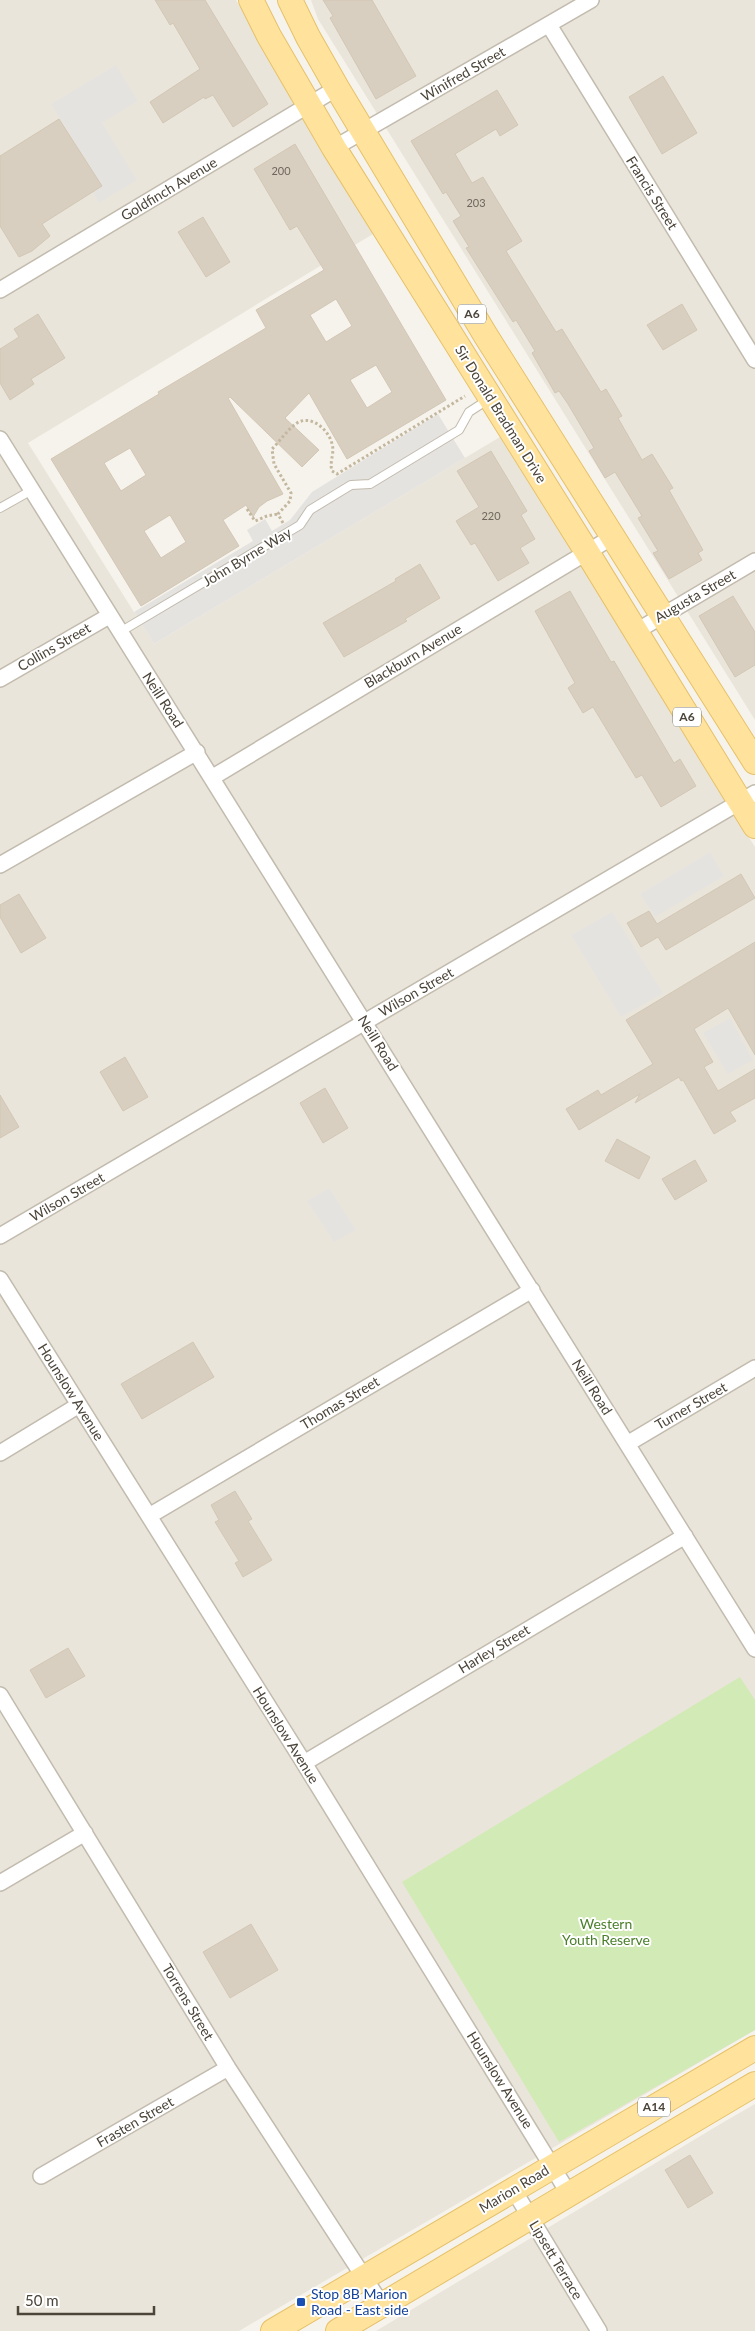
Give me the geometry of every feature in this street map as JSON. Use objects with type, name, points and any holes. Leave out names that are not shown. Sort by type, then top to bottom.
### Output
[{"type":"main road","name":"Sir Donald Bradman Drive","points":[[251,0],[309,106],[480,396],[587,552],[635,632],[747,797],[755,826]]},
{"type":"main road","name":"Sir Donald Bradman Drive","points":[[290,0],[308,37],[337,88],[486,336],[755,762]]},
{"type":"main road","name":"Marion Road","points":[[273,2331],[755,2048]]},
{"type":"main road","name":"A14","points":[[338,2331],[755,2084]]},
{"type":"street","name":"Winifred Street","points":[[334,148],[549,26],[591,0]]},
{"type":"street","name":"Francis Street","points":[[549,26],[755,360]]},
{"type":"street","name":"Goldfinch Avenue","points":[[0,290],[337,88]]},
{"type":"street","name":"Neill Road","points":[[0,438],[109,616],[197,752],[755,1649]]},
{"type":"street","name":"Blackburn Avenue","points":[[213,778],[614,536]]},
{"type":"street","name":"Augusta Street","points":[[635,632],[755,561]]},
{"type":"street","name":"Collins Street","points":[[0,679],[109,616]]},
{"type":"street","points":[[0,865],[197,752]]},
{"type":"street","name":"Wilson Street","points":[[0,1236],[747,797]]},
{"type":"street","name":"Hounslow Avenue","points":[[0,1279],[304,1763],[569,2194]]},
{"type":"street","name":"Thomas Street","points":[[149,1516],[532,1290]]},
{"type":"street","name":"Turner Street","points":[[627,1444],[755,1368]]},
{"type":"street","points":[[0,1453],[80,1405]]},
{"type":"street","name":"Harley Street","points":[[304,1763],[685,1536]]},
{"type":"street","name":"Torrens Street","points":[[0,1695],[228,2068],[382,2305]]},
{"type":"street","points":[[0,1883],[85,1833]]},
{"type":"street","name":"Frasten Street","points":[[41,2176],[228,2068]]},
{"type":"street","name":"Lipsett Terrace","points":[[513,2189],[599,2331]]},
{"type":"lane","name":"John Byrne Way","points":[[120,632],[300,525],[310,510],[329,498],[351,485],[370,484],[459,430],[480,396]]},
{"type":"lane","points":[[0,508],[32,490]]},
{"type":"path","points":[[247,509],[255,521],[278,514],[290,501],[291,493],[274,464],[272,449],[297,423],[310,421],[322,427],[329,435],[333,446],[330,466],[332,471],[337,474],[480,396]]},
{"type":"path","points":[[278,514],[283,524]]},
{"type":"shaded area","points":[[0,0],[236,0],[373,234],[28,443],[154,644],[500,437],[755,847],[755,2030],[239,2331],[0,2331]]},
{"type":"shaded area","points":[[311,0],[755,0],[755,720],[318,19]]},
{"type":"shaded area","points":[[116,65],[138,101],[102,123],[137,180],[99,203],[93,192],[102,186],[51,104]]},
{"type":"shaded area","points":[[438,414],[465,458],[154,644],[134,612],[253,541],[247,530],[265,519],[272,531],[290,520],[312,492]]},
{"type":"shaded area","points":[[710,852],[724,876],[655,917],[640,894]]},
{"type":"shaded area","points":[[612,912],[663,993],[621,1017],[571,935]]},
{"type":"shaded area","points":[[730,1018],[753,1060],[728,1074],[703,1033]]},
{"type":"shaded area","points":[[329,1188],[356,1230],[334,1242],[307,1201]]},
{"type":"shaded area","points":[[755,2104],[755,2331],[376,2331],[722,2123]]},
{"type":"green space","name":"Western Youth Reserve","points":[[740,1677],[755,1700],[755,2030],[559,2142],[402,1882]]},
{"type":"building","points":[[155,0],[205,0],[268,104],[233,127],[213,95],[205,99],[204,97],[163,123],[150,102],[200,69],[173,23],[170,25]]},
{"type":"building","points":[[323,0],[372,0],[416,76],[376,99],[330,18],[333,16]]},
{"type":"building","points":[[663,76],[697,133],[662,154],[629,97]]},
{"type":"building","points":[[497,90],[518,125],[500,136],[496,129],[455,154],[472,183],[483,177],[522,241],[506,251],[556,332],[562,329],[601,392],[606,389],[622,416],[618,418],[642,460],[652,454],[673,488],[669,490],[703,550],[698,553],[702,560],[669,579],[653,553],[658,551],[638,518],[642,516],[615,472],[605,478],[589,451],[594,448],[568,404],[559,391],[555,393],[532,353],[535,351],[516,320],[513,322],[466,248],[469,247],[453,221],[461,216],[446,192],[443,194],[411,141]]},
{"type":"building","points":[[59,119],[102,186],[42,224],[50,236],[32,251],[19,257],[0,226],[0,156]]},
{"type":"building","points":[[295,144],[446,400],[347,459],[309,393],[285,418],[319,450],[302,467],[230,397],[228,398],[283,494],[259,507],[253,517],[246,505],[223,520],[239,546],[141,606],[51,459],[159,394],[158,392],[266,328],[256,310],[324,270],[297,226],[290,230],[254,169]],"holes":[[[336,299],[352,326],[326,342],[310,315]],[[376,365],[392,392],[367,408],[350,380]],[[130,448],[146,475],[121,491],[104,463]],[[170,515],[186,542],[161,558],[144,531]]]},
{"type":"building","points":[[203,217],[230,262],[206,277],[178,232]]},
{"type":"building","points":[[682,304],[697,330],[663,350],[647,325]]},
{"type":"building","points":[[38,314],[65,358],[31,379],[34,384],[10,400],[0,383],[0,349],[19,337],[14,329]]},
{"type":"building","points":[[491,451],[527,511],[521,515],[535,539],[520,548],[529,563],[498,581],[475,543],[471,545],[456,521],[479,507],[457,471]]},
{"type":"building","points":[[420,564],[440,598],[405,619],[407,621],[344,657],[323,623],[396,581],[395,579]]},
{"type":"building","points":[[570,591],[611,662],[614,661],[674,763],[680,759],[696,786],[661,807],[642,775],[636,778],[593,707],[583,713],[568,688],[575,683],[535,611]]},
{"type":"building","points":[[733,596],[755,632],[755,665],[735,677],[699,616]]},
{"type":"building","points":[[741,874],[755,898],[666,950],[658,937],[641,947],[627,923],[649,911],[657,924]]},
{"type":"building","points":[[19,894],[46,938],[21,953],[0,917],[0,905]]},
{"type":"building","points":[[755,942],[755,1055],[728,1008],[694,1029],[713,1062],[704,1067],[718,1091],[755,1069],[755,1098],[730,1112],[736,1121],[714,1134],[683,1080],[681,1081],[679,1077],[635,1103],[640,1094],[579,1130],[566,1109],[598,1090],[601,1095],[653,1064],[626,1020]]},
{"type":"building","points":[[125,1057],[148,1097],[123,1111],[100,1072]]},
{"type":"building","points":[[325,1088],[348,1128],[323,1143],[300,1103]]},
{"type":"building","points":[[0,1095],[19,1127],[0,1138]]},
{"type":"building","points":[[617,1139],[650,1157],[639,1179],[605,1161]]},
{"type":"building","points":[[695,1160],[707,1181],[675,1200],[662,1179]]},
{"type":"building","points":[[193,1342],[214,1377],[142,1419],[121,1384]]},
{"type":"building","points":[[235,1491],[252,1519],[248,1521],[272,1560],[243,1577],[235,1563],[239,1561],[215,1522],[219,1520],[211,1505]]},
{"type":"building","points":[[68,1648],[85,1676],[46,1698],[30,1670]]},
{"type":"building","points":[[251,1924],[278,1970],[230,1998],[203,1952]]},
{"type":"building","points":[[690,2155],[713,2193],[688,2208],[665,2170]]},
{"type":"place","name":"Stop 8B Marion Road - East side","points":[[301,2302]]}]
